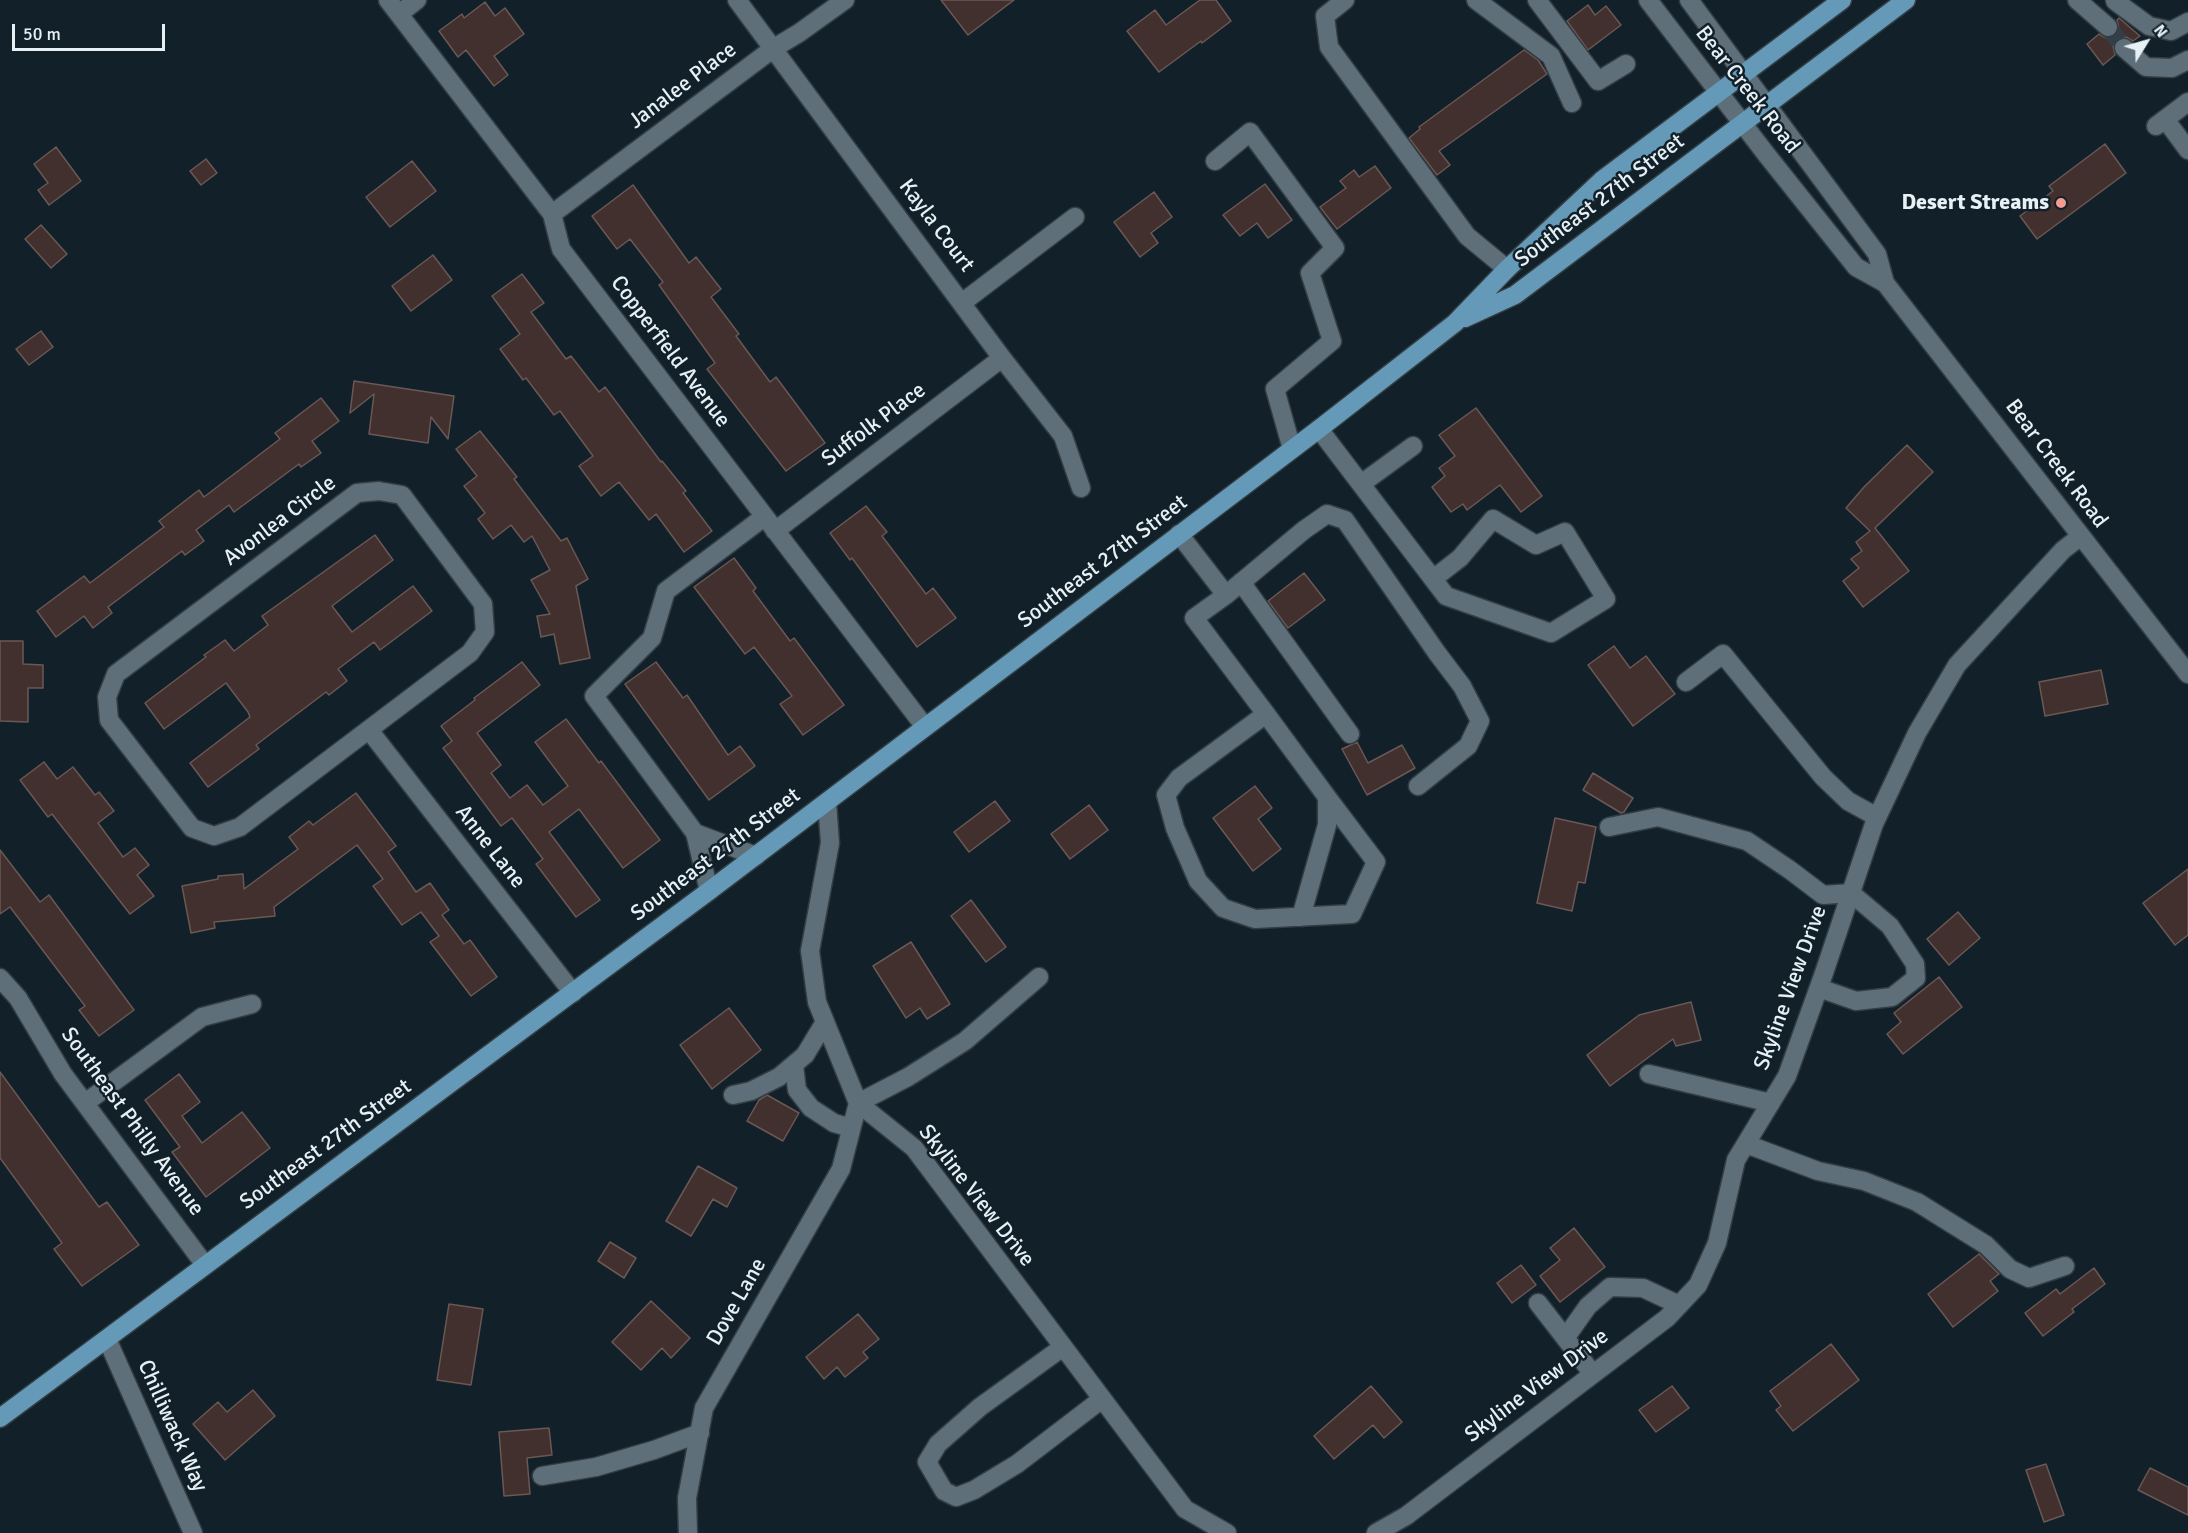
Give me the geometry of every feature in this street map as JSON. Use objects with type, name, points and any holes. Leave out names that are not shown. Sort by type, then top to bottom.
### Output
[{"type":"main road","name":"Southeast 27th Street","points":[[0,1418],[756,856],[1319,429],[1455,323],[1507,269],[1602,180],[1842,0]]},
{"type":"main road","name":"Southeast 27th Street","points":[[1455,323],[1515,295],[1906,0]]},
{"type":"street","points":[[393,7],[417,0]]},
{"type":"street","name":"Kayla Court","points":[[737,0],[963,302],[1002,358],[1063,436],[1081,488]]},
{"type":"street","name":"Janalee Place","points":[[552,214],[774,48],[800,33],[845,0]]},
{"type":"street","points":[[1345,0],[1325,16],[1329,47],[1467,236],[1507,269]]},
{"type":"street","points":[[1476,0],[1551,56],[1572,103]]},
{"type":"street","points":[[1537,0],[1598,81],[1626,64]]},
{"type":"street","name":"Bear Creek Road","points":[[1648,0],[1856,267],[1885,283]]},
{"type":"street","name":"Bear Creek Road","points":[[1689,0],[1877,254],[1885,283],[2188,674]]},
{"type":"street","points":[[2077,0],[2106,24],[2115,1],[2149,26],[2171,31],[2188,22]]},
{"type":"street","name":"Copperfield Avenue","points":[[393,7],[552,214],[561,249],[925,727]]},
{"type":"street","points":[[2124,48],[2146,67],[2172,68],[2188,60]]},
{"type":"street","points":[[2188,102],[2161,123],[2188,150]]},
{"type":"street","points":[[1215,160],[1250,132],[1335,248],[1310,273],[1332,341],[1275,389],[1292,449]]},
{"type":"street","points":[[963,302],[1075,217]]},
{"type":"street","name":"Suffolk Place","points":[[695,833],[594,696],[652,638],[666,591],[770,524],[1002,358]]},
{"type":"street","points":[[1319,429],[1361,484],[1433,579],[1446,596],[1551,633],[1606,599],[1565,532],[1536,545],[1493,519],[1460,558],[1433,579]]},
{"type":"street","points":[[1361,484],[1413,446]]},
{"type":"street","name":"Avonlea Circle","points":[[379,491],[402,495],[483,603],[485,632],[470,653],[369,730],[240,827],[214,836],[192,828],[109,720],[107,697],[116,674],[357,493],[379,491]]},
{"type":"street","points":[[1266,714],[1179,778],[1167,795],[1175,828],[1198,881],[1223,908],[1255,920],[1352,914],[1376,862],[1327,797],[1266,714],[1194,618],[1327,514],[1345,520],[1462,686],[1479,721],[1468,746],[1418,786]]},
{"type":"street","points":[[1179,534],[1226,595]]},
{"type":"street","name":"Skyline View Drive","points":[[1376,1533],[1406,1516],[1667,1318],[1698,1284],[1717,1244],[1736,1160],[1787,1076],[1877,818],[1917,733],[1957,665],[2063,550],[2081,536]]},
{"type":"street","points":[[1241,582],[1350,734]]},
{"type":"street","points":[[1686,682],[1723,654],[1823,777],[1848,801],[1877,818]]},
{"type":"street","name":"Anne Lane","points":[[369,730],[573,993]]},
{"type":"street","points":[[1301,917],[1327,825],[1327,797]]},
{"type":"street","name":"Skyline View Drive","points":[[827,802],[830,843],[810,951],[817,1002],[858,1103],[914,1148],[1185,1509],[1215,1530]]},
{"type":"street","points":[[1609,827],[1658,817],[1747,841],[1823,895],[1851,893],[1890,926],[1915,964],[1916,978],[1892,997],[1856,1001],[1819,988]]},
{"type":"street","points":[[695,833],[756,856]]},
{"type":"street","points":[[695,833],[709,891]]},
{"type":"street","points":[[858,1103],[908,1077],[965,1041],[1039,977]]},
{"type":"street","name":"Southeast Philly Avenue","points":[[0,978],[18,998],[63,1074],[205,1265]]},
{"type":"street","points":[[85,1103],[202,1017],[252,1004]]},
{"type":"street","points":[[733,1095],[751,1090],[779,1077],[805,1055],[825,1022]]},
{"type":"street","points":[[794,1065],[797,1090],[811,1108],[834,1124],[851,1128]]},
{"type":"street","points":[[1649,1074],[1771,1103]]},
{"type":"street","name":"Dove Lane","points":[[688,1533],[687,1498],[704,1408],[840,1169],[858,1103]]},
{"type":"street","points":[[1746,1144],[1818,1171],[1864,1180],[1917,1202],[1986,1245],[2010,1269],[2029,1278],[2065,1266]]},
{"type":"street","points":[[1566,1337],[1588,1306],[1610,1287],[1643,1288],[1679,1305]]},
{"type":"street","points":[[1538,1303],[1593,1374]]},
{"type":"street","name":"Chilliwack Way","points":[[107,1339],[193,1533]]},
{"type":"street","points":[[1063,1347],[980,1407],[938,1444],[927,1462],[944,1491],[956,1497],[974,1490],[1017,1464],[1102,1399]]},
{"type":"street","points":[[542,1476],[596,1467],[654,1450],[700,1433]]},
{"type":"building","points":[[941,0],[1014,0],[968,35]]},
{"type":"building","points":[[1200,0],[1216,0],[1231,21],[1159,72],[1127,31],[1155,10],[1166,25]]},
{"type":"building","points":[[485,2],[495,16],[505,8],[524,34],[494,56],[508,75],[494,86],[466,50],[458,57],[439,31],[462,14],[464,18]]},
{"type":"building","points":[[1588,5],[1595,15],[1606,6],[1621,25],[1588,50],[1567,21]]},
{"type":"building","points":[[2119,18],[2140,36],[2133,41],[2126,37],[2116,40],[2113,46],[2115,55],[2103,65],[2087,44],[2099,34],[2106,38],[2116,35],[2119,29],[2117,20]]},
{"type":"building","points":[[1524,50],[1538,60],[1547,74],[1439,151],[1450,165],[1437,175],[1409,138],[1420,129],[1419,127]]},
{"type":"building","name":"Desert Streams","points":[[2105,144],[2126,173],[2037,239],[2020,216],[2053,191],[2049,186]]},
{"type":"building","points":[[56,147],[81,181],[49,205],[38,190],[48,183],[34,164]]},
{"type":"building","points":[[206,159],[217,173],[201,185],[190,171]]},
{"type":"building","points":[[412,161],[436,191],[390,227],[366,197]]},
{"type":"building","points":[[1375,166],[1391,188],[1337,229],[1320,207],[1346,188],[1340,181],[1354,170],[1359,177]]},
{"type":"building","points":[[1265,184],[1292,220],[1268,238],[1257,223],[1240,236],[1223,215]]},
{"type":"building","points":[[633,185],[689,263],[696,257],[721,289],[711,297],[739,334],[736,336],[770,382],[776,377],[825,443],[786,471],[707,369],[715,363],[659,285],[663,282],[630,239],[617,249],[592,216]]},
{"type":"building","points":[[1154,192],[1172,217],[1151,233],[1158,243],[1140,257],[1114,222]]},
{"type":"building","points":[[41,225],[67,254],[51,268],[25,239]]},
{"type":"building","points":[[433,255],[452,280],[411,311],[392,286]]},
{"type":"building","points":[[522,274],[544,303],[531,312],[566,359],[571,356],[599,392],[605,387],[661,462],[686,491],[683,493],[712,531],[684,552],[656,514],[649,520],[619,482],[601,496],[579,466],[593,456],[560,411],[554,415],[526,378],[523,380],[500,349],[520,334],[492,296]]},
{"type":"building","points":[[41,331],[53,347],[29,365],[16,349]]},
{"type":"building","points":[[354,381],[454,396],[448,439],[431,417],[428,443],[369,434],[374,394],[350,413]]},
{"type":"building","points":[[321,398],[339,421],[312,441],[321,453],[301,467],[299,464],[234,512],[229,505],[196,530],[204,541],[185,555],[182,551],[108,607],[112,613],[93,628],[84,616],[56,637],[37,611],[84,576],[90,583],[164,527],[159,521],[199,490],[204,497],[280,439],[275,433]]},
{"type":"building","points":[[1476,408],[1542,496],[1521,512],[1500,485],[1467,510],[1463,504],[1451,512],[1432,487],[1445,476],[1439,468],[1455,456],[1439,435]]},
{"type":"building","points":[[480,431],[517,477],[514,479],[561,541],[567,538],[588,579],[576,586],[590,658],[560,664],[554,634],[541,637],[537,616],[550,614],[531,580],[550,570],[532,536],[524,542],[511,525],[493,539],[478,519],[485,513],[464,486],[477,476],[456,449]]},
{"type":"building","points":[[1907,445],[1933,472],[1875,528],[1909,571],[1863,607],[1843,581],[1859,568],[1851,559],[1862,551],[1856,542],[1870,531],[1846,508]]},
{"type":"building","points":[[866,506],[887,532],[882,536],[926,594],[933,588],[956,618],[917,647],[852,558],[850,560],[830,533]]},
{"type":"building","points":[[375,535],[393,560],[332,606],[352,632],[413,586],[432,611],[380,650],[374,642],[338,669],[347,681],[329,695],[326,692],[256,745],[259,749],[208,787],[190,763],[250,717],[248,712],[226,683],[164,729],[145,703],[225,640],[234,651],[268,625],[262,616]]},
{"type":"building","points":[[734,558],[756,588],[753,591],[790,641],[794,638],[844,705],[803,735],[780,704],[792,696],[754,647],[745,654],[694,587]]},
{"type":"building","points":[[1304,573],[1325,600],[1288,628],[1268,601]]},
{"type":"building","points":[[0,641],[23,641],[23,664],[43,665],[43,688],[28,688],[28,722],[0,721]]},
{"type":"building","points":[[1614,646],[1630,668],[1646,656],[1675,694],[1633,726],[1588,665]]},
{"type":"building","points":[[522,662],[540,685],[477,733],[501,765],[491,773],[510,798],[527,785],[543,805],[568,786],[535,742],[566,719],[599,763],[601,761],[660,840],[623,868],[579,809],[549,832],[600,900],[576,917],[536,864],[543,859],[512,818],[501,826],[443,748],[452,741],[441,726]]},
{"type":"building","points":[[656,662],[683,698],[687,695],[728,755],[740,746],[755,766],[709,800],[625,684]]},
{"type":"building","points":[[2101,670],[2108,704],[2045,716],[2039,682]]},
{"type":"building","points":[[1357,742],[1368,763],[1402,745],[1415,768],[1367,795],[1342,749]]},
{"type":"building","points":[[44,762],[57,779],[73,767],[95,795],[99,792],[114,811],[98,823],[123,857],[135,848],[149,865],[137,875],[154,896],[130,914],[52,814],[48,817],[20,780]]},
{"type":"building","points":[[1593,773],[1633,798],[1624,812],[1621,813],[1583,790]]},
{"type":"building","points":[[1255,786],[1272,808],[1258,819],[1281,849],[1253,871],[1213,818]]},
{"type":"building","points":[[356,793],[396,846],[388,852],[416,892],[430,883],[449,910],[442,915],[464,944],[470,940],[497,977],[471,996],[430,942],[439,936],[421,912],[402,925],[373,886],[383,879],[357,845],[274,907],[275,916],[214,922],[215,928],[191,933],[182,886],[218,879],[218,876],[243,874],[244,889],[298,849],[289,837],[309,821],[313,825]]},
{"type":"building","points":[[995,801],[1010,821],[969,852],[954,832]]},
{"type":"building","points":[[1089,805],[1108,830],[1070,859],[1051,834]]},
{"type":"building","points":[[1555,818],[1596,827],[1585,883],[1578,882],[1572,911],[1537,903]]},
{"type":"building","points":[[0,850],[40,902],[49,895],[134,1010],[99,1036],[79,1010],[85,1006],[10,907],[0,914]]},
{"type":"building","points":[[2188,869],[2188,935],[2175,945],[2143,903]]},
{"type":"building","points":[[971,900],[1006,947],[986,962],[951,916]]},
{"type":"building","points":[[1958,912],[1980,938],[1949,965],[1927,939]]},
{"type":"building","points":[[911,942],[950,1004],[927,1019],[920,1008],[906,1018],[873,966]]},
{"type":"building","points":[[1939,977],[1962,1007],[1903,1054],[1887,1034],[1901,1022],[1894,1013]]},
{"type":"building","points":[[1691,1002],[1701,1040],[1676,1046],[1673,1039],[1610,1086],[1587,1055],[1639,1015]]},
{"type":"building","points":[[729,1008],[761,1050],[712,1089],[680,1045]]},
{"type":"building","points":[[0,1072],[99,1207],[107,1202],[139,1245],[82,1286],[54,1249],[62,1243],[0,1158]]},
{"type":"building","points":[[179,1074],[200,1102],[182,1116],[202,1143],[242,1112],[270,1148],[206,1197],[172,1152],[180,1147],[145,1100]]},
{"type":"building","points":[[767,1095],[799,1113],[783,1141],[747,1121],[759,1100]]},
{"type":"building","points":[[698,1166],[737,1188],[727,1207],[713,1199],[691,1236],[666,1221]]},
{"type":"building","points":[[1574,1228],[1605,1267],[1560,1302],[1540,1276],[1560,1260],[1550,1248]]},
{"type":"building","points":[[610,1242],[636,1258],[624,1278],[598,1261]]},
{"type":"building","points":[[1979,1254],[1999,1274],[1990,1281],[1998,1291],[1953,1327],[1928,1294]]},
{"type":"building","points":[[1521,1265],[1536,1285],[1512,1303],[1497,1283]]},
{"type":"building","points":[[2094,1268],[2105,1284],[2072,1309],[2074,1312],[2043,1336],[2025,1313],[2056,1289],[2060,1294]]},
{"type":"building","points":[[651,1301],[690,1338],[671,1358],[662,1348],[641,1370],[612,1342]]},
{"type":"building","points":[[449,1304],[483,1309],[471,1385],[437,1380]]},
{"type":"building","points":[[858,1314],[879,1339],[863,1352],[868,1358],[845,1377],[837,1367],[824,1379],[806,1357]]},
{"type":"building","points":[[1831,1344],[1859,1380],[1793,1431],[1776,1410],[1781,1406],[1770,1391]]},
{"type":"building","points":[[1371,1386],[1402,1422],[1384,1438],[1373,1425],[1334,1459],[1314,1436]]},
{"type":"building","points":[[1672,1386],[1689,1408],[1656,1432],[1639,1410]]},
{"type":"building","points":[[253,1390],[275,1416],[225,1460],[193,1424],[218,1402],[227,1412]]},
{"type":"building","points":[[549,1428],[552,1455],[527,1458],[530,1494],[504,1496],[499,1432]]},
{"type":"building","points":[[2046,1464],[2064,1515],[2044,1522],[2026,1470]]},
{"type":"building","points":[[2150,1468],[2188,1487],[2188,1515],[2138,1490]]},
{"type":"tunnel","points":[[2108,27],[2124,48]]},
{"type":"place","name":"Desert Streams","points":[[2061,203]]}]
